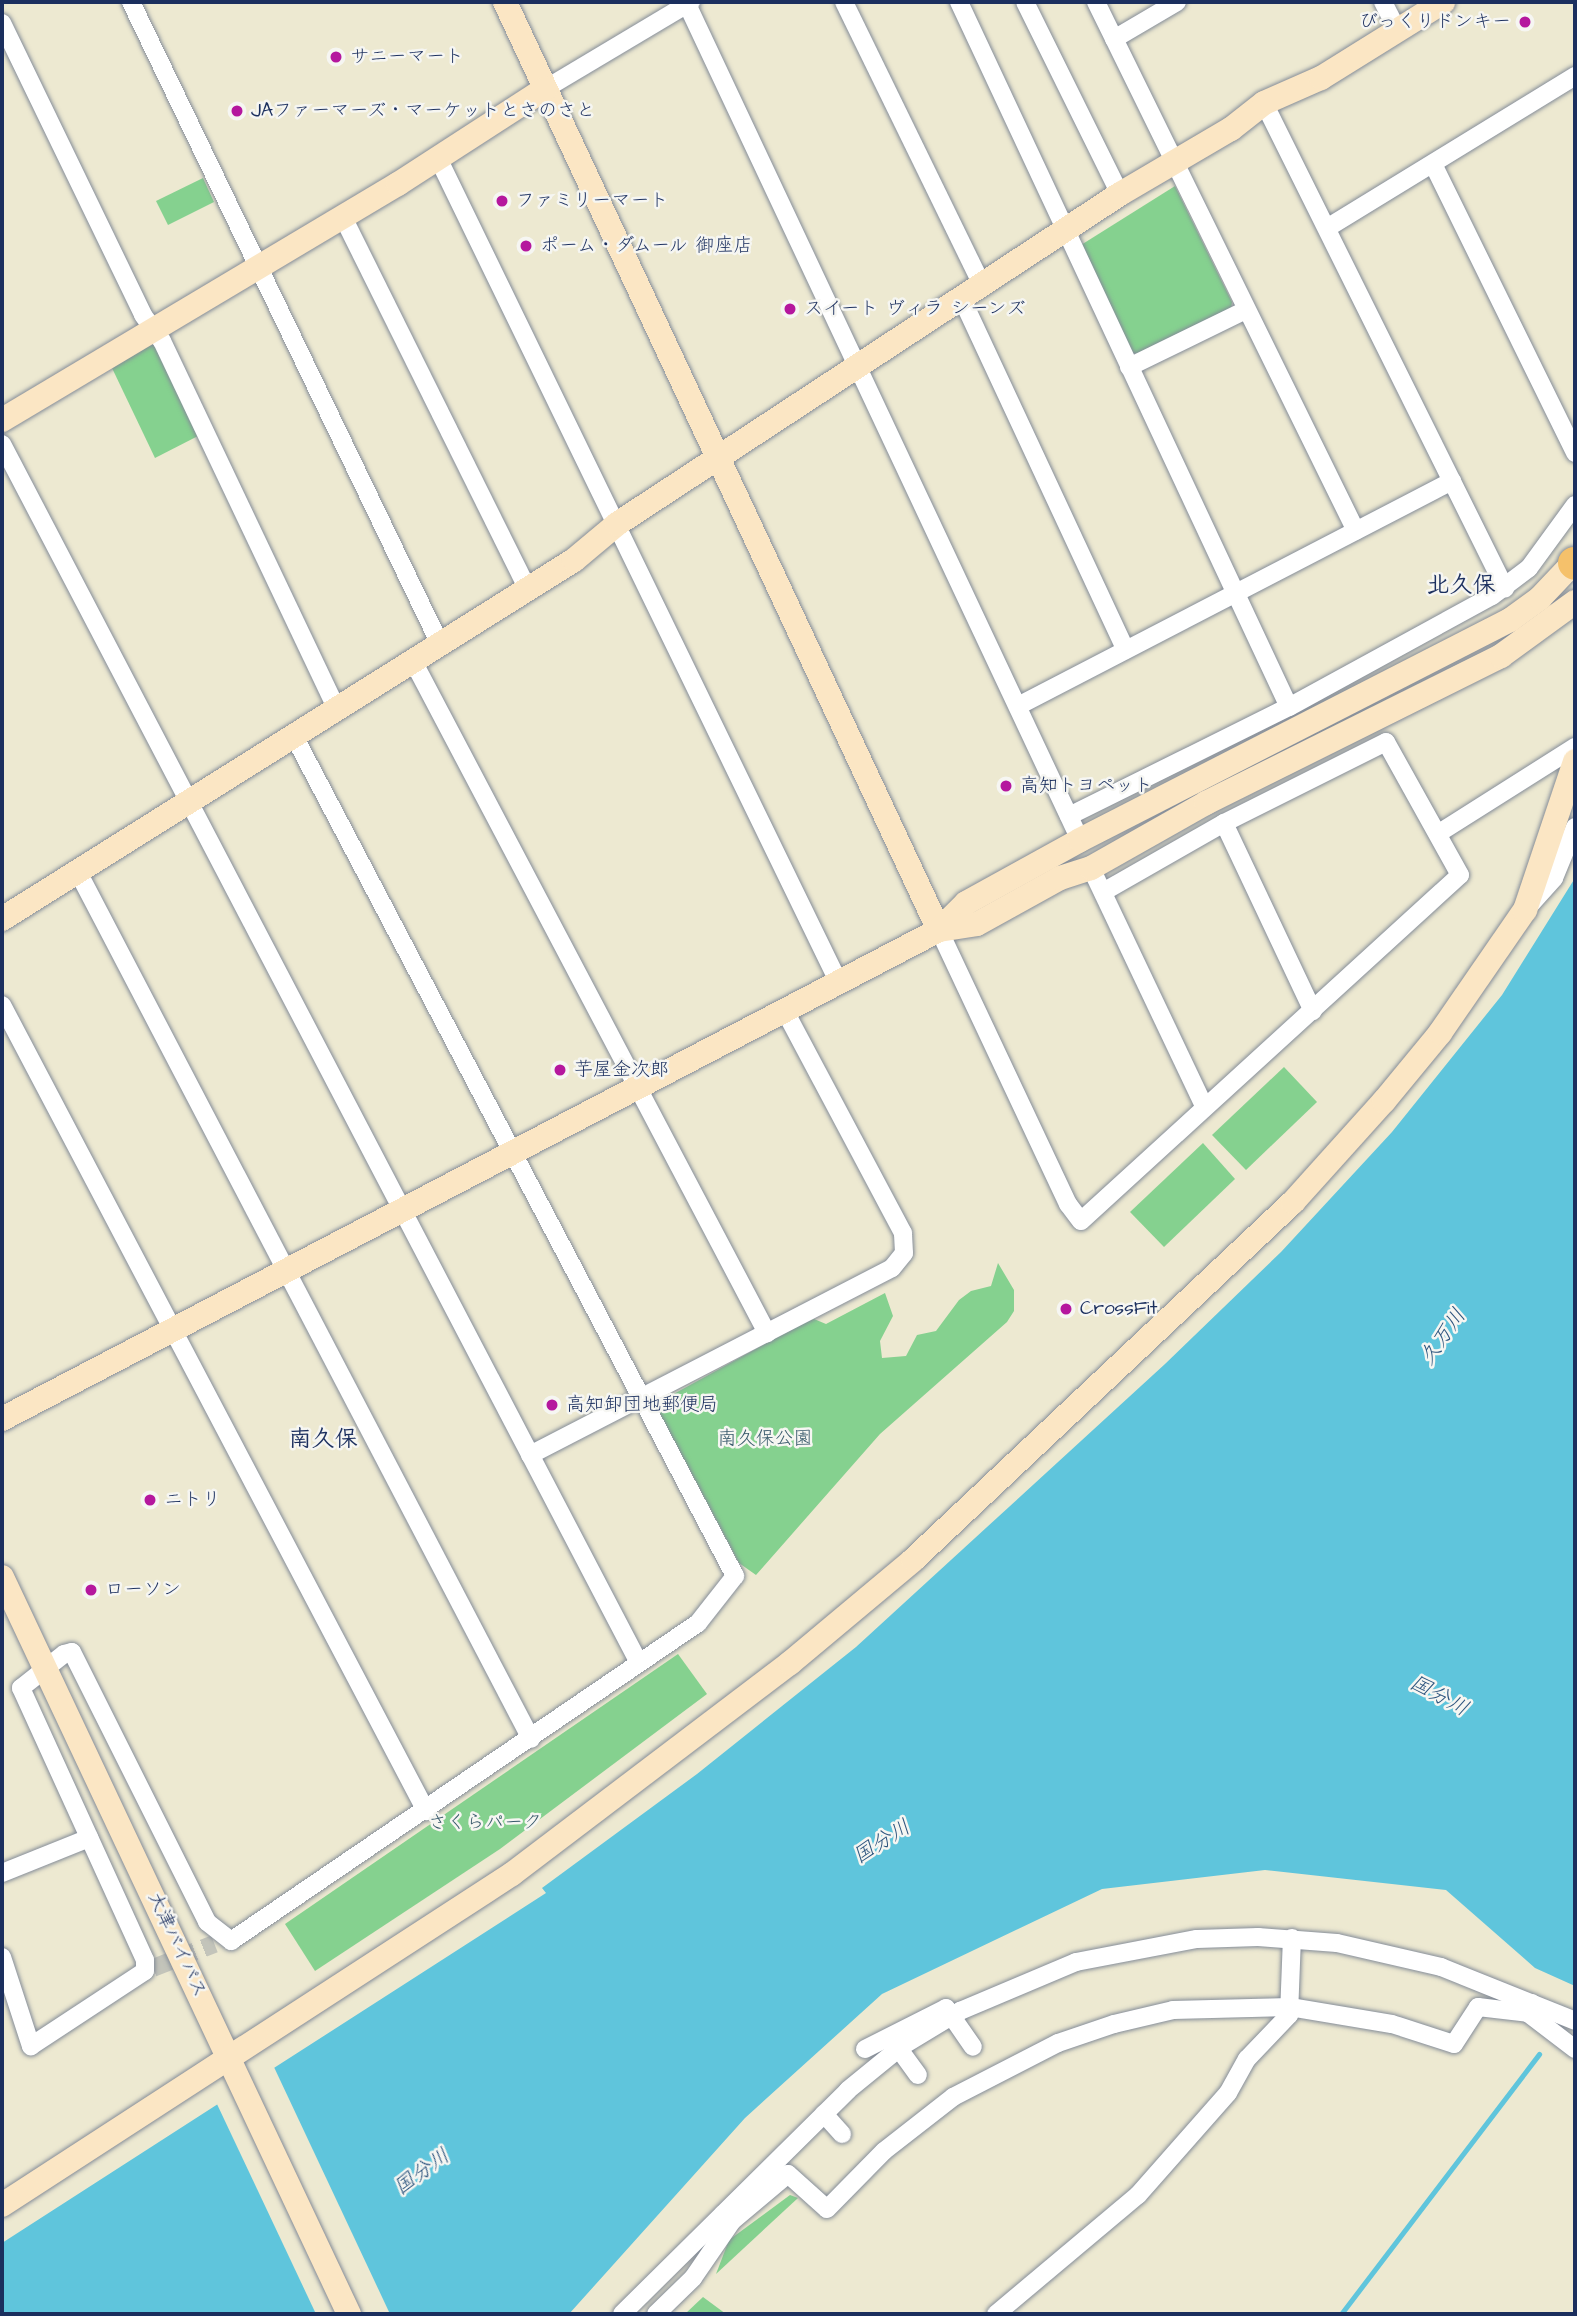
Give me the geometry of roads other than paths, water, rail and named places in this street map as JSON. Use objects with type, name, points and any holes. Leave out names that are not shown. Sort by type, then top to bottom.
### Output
[{"type":"street","points":[[131,2],[440,644]]},
{"type":"street","points":[[505,2],[1076,1219],[1085,1220],[1094,1214],[1204,1106],[1222,1096],[1460,875],[1386,741],[1224,823],[1104,892]]},
{"type":"street","points":[[844,2],[1126,650]]},
{"type":"street","points":[[959,2],[1289,707]]},
{"type":"street","points":[[1025,2],[1120,194]]},
{"type":"street","points":[[1096,2],[1356,531]]},
{"type":"street","points":[[1114,39],[1174,2]]},
{"type":"street","points":[[1383,2],[1398,31]]},
{"type":"street","points":[[2,919],[574,560],[617,524],[858,369],[908,330],[1068,231],[1120,194],[1175,163],[1264,103],[1321,78],[1443,2]]},
{"type":"street","points":[[2,420],[343,217],[545,89],[689,3],[1080,840]]},
{"type":"street","points":[[2,23],[337,709]]},
{"type":"street","points":[[1326,228],[1575,76]]},
{"type":"street","points":[[1264,103],[1504,587]]},
{"type":"street","points":[[438,159],[839,983]]},
{"type":"street","points":[[1433,164],[1575,453]]},
{"type":"street","points":[[343,217],[527,589]]},
{"type":"street","points":[[1129,367],[1246,310]]},
{"type":"street","points":[[2,444],[187,803],[639,1663]]},
{"type":"street","points":[[1018,706],[1452,481]]},
{"type":"street","points":[[1069,816],[1289,707],[1504,587],[1551,542],[1575,505]]},
{"type":"street","points":[[2,1419],[939,930],[966,902],[1080,840],[1510,620],[1575,562]]},
{"type":"street","points":[[939,930],[977,924],[1060,878],[1091,868],[1206,803],[1501,656],[1575,602]]},
{"type":"street","points":[[413,661],[767,1333]]},
{"type":"street","points":[[2,1957],[31,2046],[149,1969],[21,1688],[45,1667],[72,1652],[219,1942],[239,1937],[531,1740],[698,1623],[736,1576],[294,736]]},
{"type":"street","points":[[1438,833],[1575,747]]},
{"type":"street","points":[[1525,910],[1575,761]]},
{"type":"street","points":[[1224,823],[1313,1011]]},
{"type":"street","points":[[2,2205],[226,2055],[512,1874],[790,1663],[913,1560],[1293,1202],[1440,1033],[1525,910],[1554,878],[1575,827]]},
{"type":"street","points":[[1091,868],[1204,1106]]},
{"type":"street","points":[[78,872],[531,1740]]},
{"type":"street","points":[[2,1005],[426,1811]]},
{"type":"street","points":[[530,1455],[892,1268],[904,1253],[905,1244],[785,1011]]},
{"type":"street","name":"大津バイパス","points":[[2,1577],[349,2314]]},
{"type":"street","points":[[2,1873],[89,1838]]},
{"type":"street","points":[[996,2314],[1138,2195],[1228,2093],[1247,2059],[1289,2015],[1292,1938]]},
{"type":"street","points":[[622,2314],[728,2218],[824,2115],[899,2049],[951,2016],[1020,1982],[1105,1955],[1197,1939],[1292,1938],[1385,1952],[1531,2008],[1575,2021]]},
{"type":"street","points":[[656,2314],[693,2278],[728,2218],[788,2174],[827,2209],[884,2151],[953,2097],[1058,2043],[1172,2010],[1290,2007],[1391,2024],[1454,2044],[1478,2007],[1531,2008],[1575,2049]]},
{"type":"street","points":[[865,2049],[946,2008],[973,2047]]},
{"type":"street","points":[[899,2049],[918,2075]]},
{"type":"street","points":[[824,2115],[842,2134]]},
{"type":"water","points":[[1575,878],[1575,1986],[1535,1968],[1446,1890],[1265,1870],[1102,1889],[882,1994],[745,2118],[569,2314],[2,2314],[2,2243],[546,1893],[542,1888],[697,1774],[856,1647],[1165,1364],[1281,1252],[1392,1132],[1502,995]]},
{"type":"waterway","points":[[1341,2314],[1539,2054]]},
{"type":"tunnel","points":[[153,1968],[214,1944]]},
{"type":"place","name":"びっくりドンキー","points":[[1525,22]]},
{"type":"place","name":"サニーマート","points":[[336,57]]},
{"type":"place","name":"JAファーマーズ・マーケットとさのさと","points":[[237,111]]},
{"type":"place","name":"ファミリーマート","points":[[502,201]]},
{"type":"place","name":"ポーム・ダムール 御座店","points":[[526,246]]},
{"type":"place","name":"スイート ヴィラ シーンズ","points":[[790,309]]},
{"type":"place","name":"高知トヨペット","points":[[1006,786]]},
{"type":"place","name":"芋屋金次郎","points":[[560,1070]]},
{"type":"place","name":"CrossFit","points":[[1066,1309]]},
{"type":"place","name":"高知卸団地郵便局","points":[[552,1405]]},
{"type":"place","name":"ニトリ","points":[[150,1500]]},
{"type":"place","name":"ローソン","points":[[91,1590]]},
{"type":"district","name":"北久保","points":[[1461,585]]},
{"type":"district","name":"南久保","points":[[323,1439]]},
{"type":"water label","name":"久万川","points":[[1443,1337]]},
{"type":"water label","name":"国分川","points":[[1439,1696]]},
{"type":"water label","name":"国分川","points":[[882,1842]]},
{"type":"water label","name":"国分川","points":[[422,2172]]},
{"type":"park label","name":"南久保公園","points":[[765,1439]]},
{"type":"park label","name":"さくらパーク","points":[[485,1823]]}]
